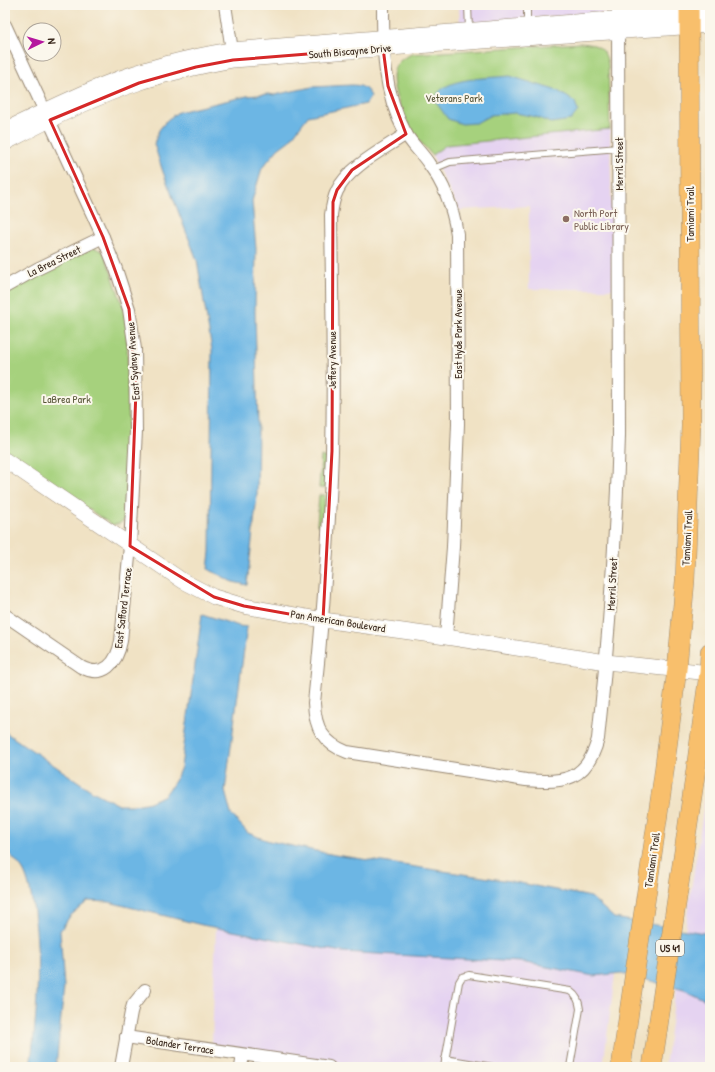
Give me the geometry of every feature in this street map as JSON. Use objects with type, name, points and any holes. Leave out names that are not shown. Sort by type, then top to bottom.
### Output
[{"type":"main road","name":"Tamiami Trail","points":[[621,1067],[663,780],[677,669],[685,581],[691,426],[690,15]]},
{"type":"main road","name":"US 41","points":[[652,1067],[709,673],[710,652]]},
{"type":"street","points":[[226,5],[232,55]]},
{"type":"street","name":"East Hyde Park Avenue","points":[[383,5],[383,43],[388,86],[397,115],[406,134],[433,169],[444,188],[453,212],[457,234],[458,432],[453,547],[446,637]]},
{"type":"street","name":"South Biscayne Drive","points":[[383,43],[469,30],[618,18],[690,15],[710,11]]},
{"type":"street","name":"South Biscayne Drive","points":[[690,15],[710,26]]},
{"type":"street","name":"South Biscayne Drive","points":[[5,130],[139,83],[232,55],[383,43],[618,18]]},
{"type":"street","name":"Merril Street","points":[[323,620],[314,713],[321,734],[336,747],[347,752],[544,782],[571,778],[586,764],[595,748],[598,739],[606,662],[617,494],[619,148],[618,18]]},
{"type":"street","name":"East Sydney Avenue","points":[[5,25],[48,115],[103,237],[116,269],[129,309],[135,349],[136,431],[130,546]]},
{"type":"street","name":"South Biscayne Drive","points":[[5,143],[48,115]]},
{"type":"street","name":"Jeffery Avenue","points":[[323,620],[332,451],[333,202],[340,184],[352,170],[406,134]]},
{"type":"street","name":"La Brea Street","points":[[5,287],[37,269],[103,237]]},
{"type":"street","name":"Pan American Boulevard","points":[[5,460],[183,581],[214,597],[244,606],[323,620],[446,637],[606,662],[709,673]]},
{"type":"street","name":"East Safford Terrace","points":[[5,615],[81,667],[93,671],[107,668],[112,664],[117,656],[121,641],[130,546]]},
{"type":"street","points":[[121,1067],[133,1005],[145,990]]},
{"type":"street","name":"Bolander Terrace","points":[[126,1037],[329,1067]]},
{"type":"street","points":[[241,1067],[243,1055]]},
{"type":"lane","points":[[468,5],[469,30]]},
{"type":"lane","points":[[527,5],[528,26]]},
{"type":"lane","points":[[433,169],[450,162],[619,148]]},
{"type":"lane","points":[[444,1067],[459,982],[462,976],[468,975],[570,991],[575,995],[579,1001],[580,1009],[570,1067]]},
{"type":"lane","points":[[445,1059],[493,1067]]},
{"type":"highlighted area","points":[[383,48],[388,86],[406,134],[352,170],[337,190],[333,202],[332,451],[323,620],[244,606],[214,597],[130,546],[136,390],[129,309],[103,237],[50,120],[139,83],[196,67],[233,60]]},
{"type":"shaded area","points":[[459,5],[612,5],[612,12],[460,24]]},
{"type":"shaded area","points":[[624,5],[666,5],[666,7],[624,11]]},
{"type":"shaded area","points":[[610,129],[613,289],[529,289],[529,206],[459,210],[432,155],[446,145]]},
{"type":"shaded area","points":[[710,765],[710,934],[685,930]]},
{"type":"shaded area","points":[[216,928],[342,952],[521,962],[594,976],[615,974],[603,1067],[368,1067],[212,1044]]},
{"type":"shaded area","points":[[676,988],[710,1002],[710,1067],[665,1067]]},
{"type":"green space","name":"Veterans Park","points":[[581,43],[596,46],[602,50],[606,58],[608,64],[610,129],[446,145],[432,155],[414,134],[405,118],[394,87],[393,77],[395,68],[402,59],[412,54]]},
{"type":"green space","name":"LaBrea Park","points":[[95,248],[104,252],[124,309],[127,328],[129,447],[126,518],[119,524],[112,525],[5,452],[5,293],[21,283],[90,249]]},
{"type":"green space","points":[[321,456],[326,458],[325,488],[319,488]]},
{"type":"green space","points":[[319,495],[325,495],[323,525],[317,525]]},
{"type":"water","points":[[510,76],[558,91],[575,102],[578,111],[571,120],[551,123],[536,117],[515,113],[491,115],[476,123],[462,124],[448,119],[435,101],[439,92],[453,83],[472,79]]},
{"type":"water","points":[[358,85],[367,90],[371,96],[366,104],[308,116],[290,140],[278,149],[262,168],[252,201],[256,249],[255,312],[258,425],[257,496],[247,585],[233,582],[208,569],[210,552],[212,350],[197,260],[163,172],[154,144],[159,130],[167,120],[178,112],[247,96],[274,95],[312,87]]},
{"type":"water","points":[[202,614],[239,626],[247,627],[225,791],[231,814],[248,833],[269,841],[335,855],[510,881],[591,897],[614,918],[710,934],[710,1002],[684,990],[621,973],[594,976],[521,962],[342,952],[202,925],[109,902],[88,901],[70,916],[60,931],[64,987],[56,1067],[30,1067],[35,1029],[38,970],[36,931],[32,898],[25,874],[22,868],[8,852],[5,851],[5,732],[92,791],[119,805],[135,805],[150,802],[165,795],[175,781],[181,767]]},
{"type":"waterway","points":[[304,5],[304,10]]},
{"type":"place","name":"North Port Public Library","points":[[566,219]]}]
